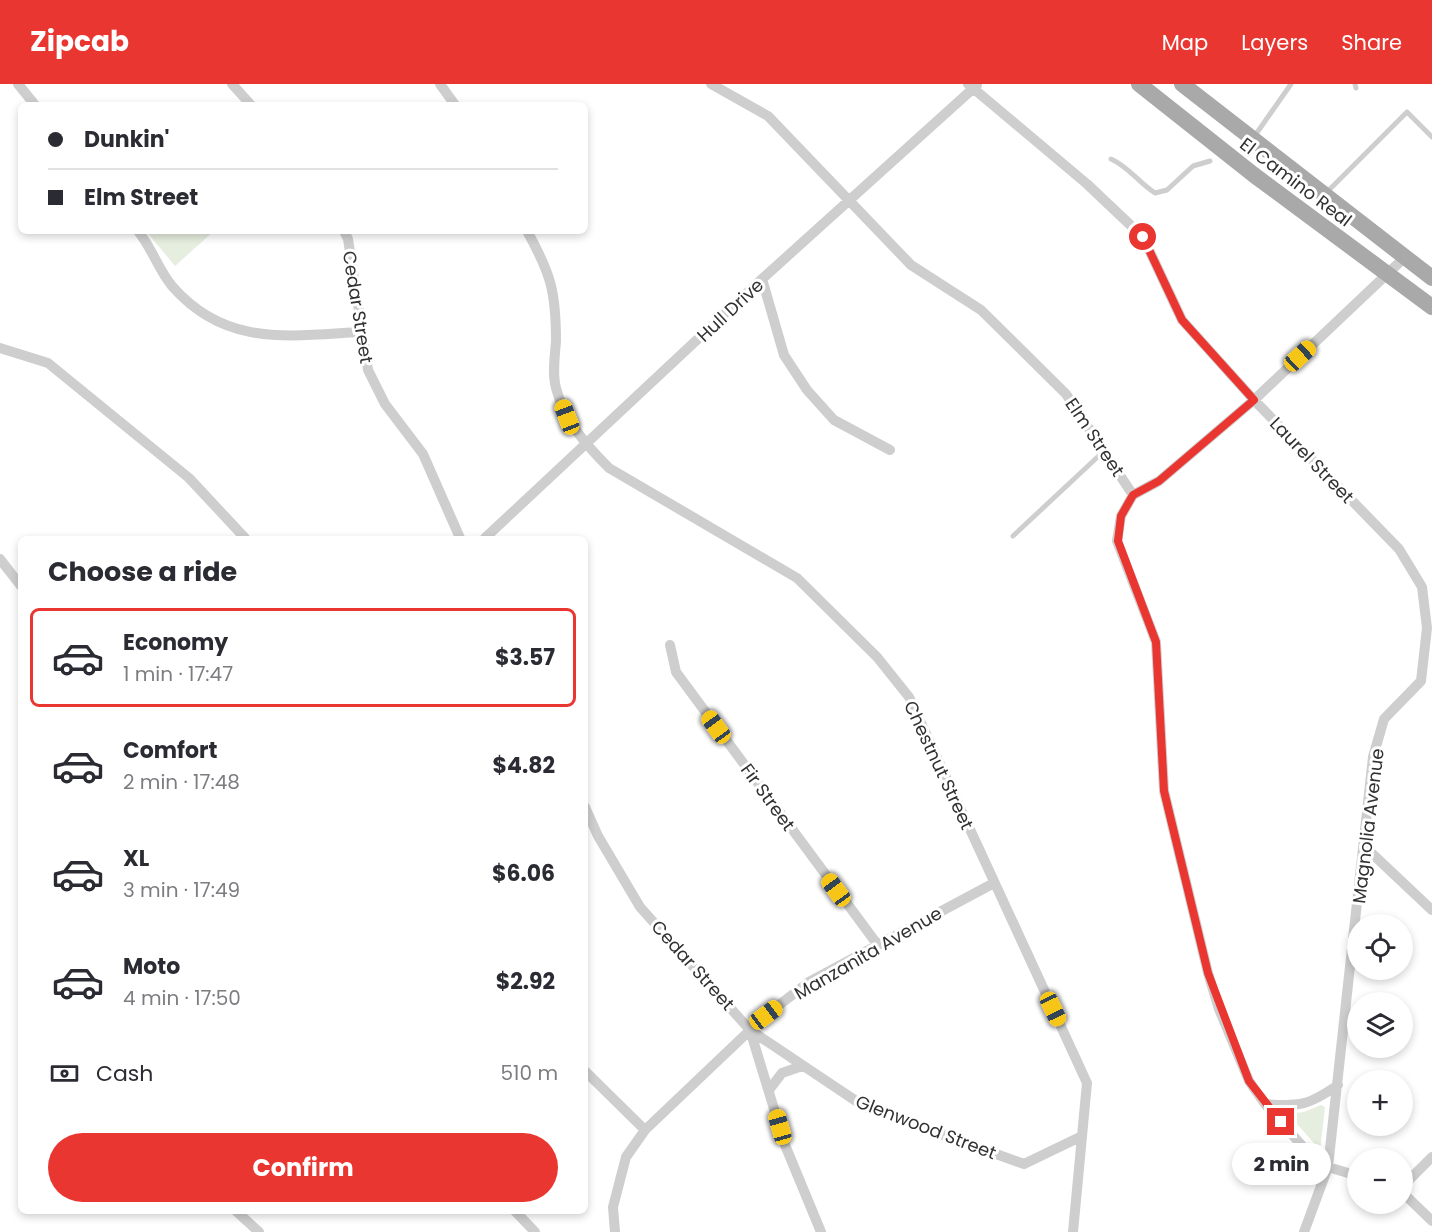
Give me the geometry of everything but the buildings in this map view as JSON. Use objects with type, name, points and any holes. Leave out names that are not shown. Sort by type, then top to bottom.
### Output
[{"type":"main road","name":"El Camino Real","points":[[1139,84],[1254,175],[1432,307]]},
{"type":"main road","name":"El Camino Real","points":[[1182,84],[1432,278]]},
{"type":"street","points":[[18,84],[33,102]]},
{"type":"street","points":[[232,84],[248,102]]},
{"type":"street","points":[[440,84],[453,102]]},
{"type":"street","name":"Elm Street","points":[[711,84],[768,116],[911,265],[981,310],[1066,394],[1133,495],[1121,516],[1118,541],[1156,642],[1164,791],[1208,973],[1219,1009],[1249,1081],[1265,1104],[1311,1157],[1328,1167],[1347,1173]]},
{"type":"street","name":"Hull Drive","points":[[487,536],[973,86]]},
{"type":"street","name":"Laurel Street","points":[[973,86],[1087,184],[1143,237],[1182,320],[1254,400],[1399,549],[1422,587],[1427,628],[1426,681]]},
{"type":"street","points":[[140,234],[171,285],[190,304],[213,321],[242,331],[282,336],[360,332]]},
{"type":"street","name":"Cedar Street","points":[[346,234],[368,370],[385,404],[423,454],[459,536]]},
{"type":"street","name":"Chestnut Street","points":[[529,234],[546,267],[555,294],[555,386],[567,417],[586,445],[609,468],[797,579],[877,657],[909,698],[1087,1083],[1080,1137],[1073,1232]]},
{"type":"street","points":[[1133,495],[1159,481],[1254,400],[1405,257]]},
{"type":"street","points":[[762,279],[784,355],[807,390],[834,420],[890,450]]},
{"type":"street","points":[[0,348],[48,363],[189,478],[243,536]]},
{"type":"street","points":[[0,559],[18,582]]},
{"type":"street","name":"Fir Street","points":[[670,645],[676,672],[877,944]]},
{"type":"street","name":"Magnolia Avenue","points":[[1304,1232],[1328,1167],[1373,757],[1384,719],[1426,681]]},
{"type":"street","name":"Cedar Street","points":[[588,814],[598,836],[640,907],[750,1030],[785,1145],[821,1232]]},
{"type":"street","points":[[1364,846],[1432,910]]},
{"type":"street","name":"Manzanita Avenue","points":[[615,1232],[613,1207],[626,1157],[645,1130],[766,1015],[809,982],[994,883]]},
{"type":"street","name":"Glenwood Street","points":[[750,1030],[865,1107],[1024,1164],[1080,1137]]},
{"type":"street","points":[[769,1090],[782,1073],[802,1066]]},
{"type":"street","points":[[588,1074],[645,1130]]},
{"type":"street","points":[[1265,1104],[1295,1107],[1319,1098],[1338,1085]]},
{"type":"street","points":[[1413,1176],[1432,1156]]},
{"type":"street","points":[[1413,1203],[1432,1221]]},
{"type":"street","points":[[240,1214],[259,1232]]},
{"type":"street","points":[[518,1214],[535,1232]]},
{"type":"street","points":[[247,1220],[248,1232]]},
{"type":"lane","points":[[1253,140],[1291,84]]},
{"type":"lane","points":[[1323,195],[1407,112],[1432,137]]},
{"type":"lane","points":[[1111,159],[1126,166],[1146,188],[1155,193],[1167,190],[1192,166],[1210,161]]},
{"type":"lane","points":[[1012,536],[1105,450]]},
{"type":"green space","points":[[148,234],[211,234],[175,266]]},
{"type":"green space","points":[[1321,1105],[1325,1107],[1320,1150],[1288,1114],[1304,1112]]},
{"type":"route","points":[[1143,237],[1182,320],[1254,400],[1159,481],[1133,495],[1121,516],[1118,541],[1147,612],[1156,642],[1164,791],[1208,973],[1219,1009],[1249,1081],[1281,1122]]}]
